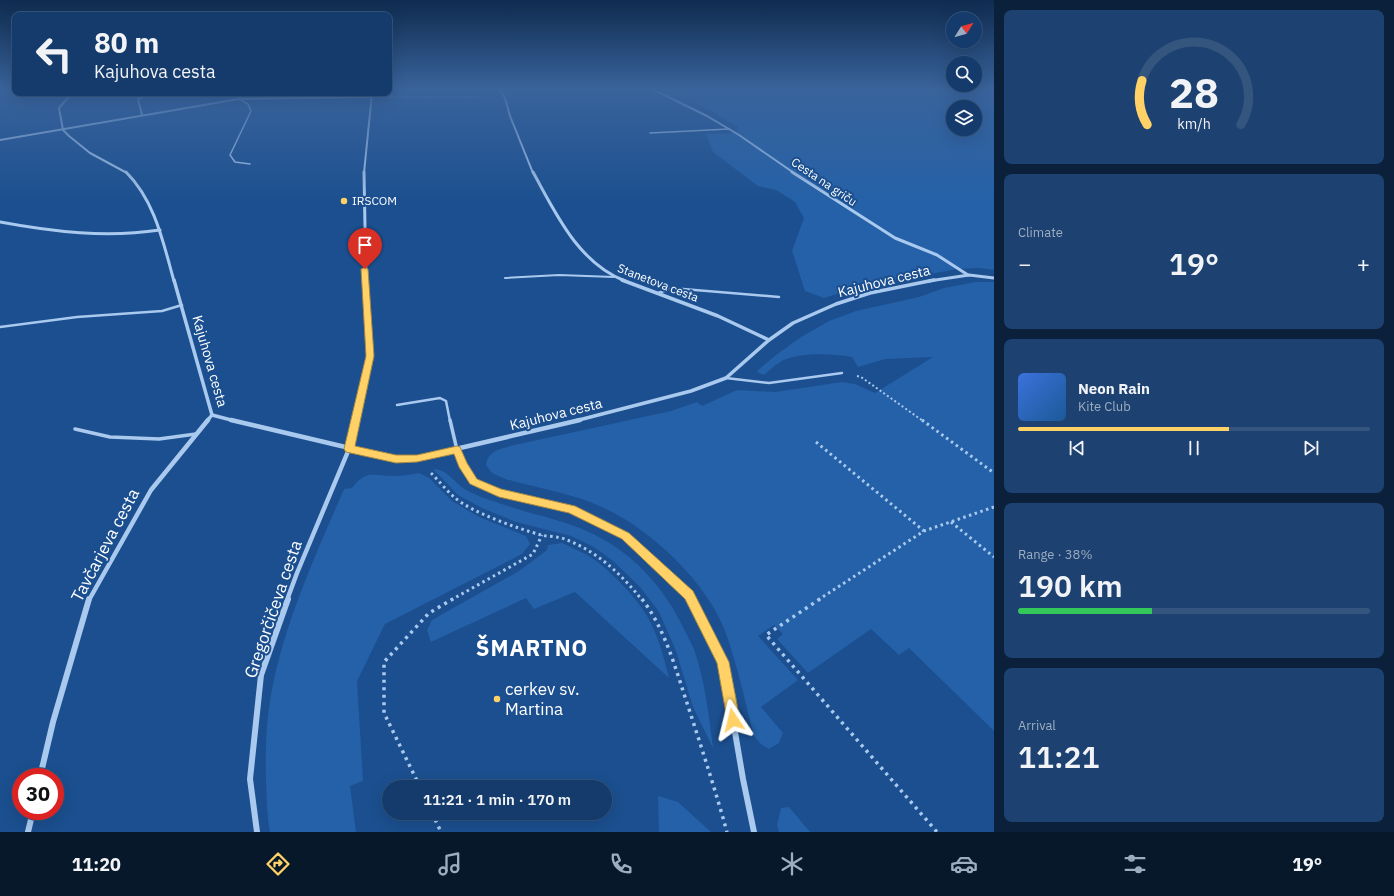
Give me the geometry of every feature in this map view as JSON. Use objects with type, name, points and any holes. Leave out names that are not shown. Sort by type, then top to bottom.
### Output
[{"type":"street","points":[[0,140],[80,127]]},
{"type":"street","points":[[349,449],[370,356],[364,255],[363,179],[368,127]]},
{"type":"street","name":"Stanetova cesta","points":[[514,127],[533,172],[563,227],[595,264],[614,277],[718,316],[769,340]]},
{"type":"street","name":"Cesta na griču","points":[[725,127],[865,220],[895,238],[937,255],[969,275]]},
{"type":"street","name":"Kajuhova cesta","points":[[63,130],[90,153],[124,170],[131,177],[149,203],[160,230],[212,415],[349,449],[396,459],[417,458],[457,450],[641,405],[691,391],[726,378],[769,340],[793,323],[836,304],[870,294],[934,280],[969,275],[994,278]]},
{"type":"street","points":[[0,222],[48,231],[98,235],[160,230]]},
{"type":"street","name":"Tavčarjeva cesta","points":[[42,768],[53,722],[89,600],[151,490],[212,415]]},
{"type":"street","name":"Gregorčičeva cesta","points":[[257,832],[250,779],[261,675],[297,573],[349,449]]},
{"type":"street","points":[[457,450],[462,465],[474,481],[499,492],[571,509],[626,536],[689,595],[723,662],[743,779],[754,832]]},
{"type":"street","points":[[28,832],[31,820]]},
{"type":"lane","points":[[243,127],[230,155],[234,162],[250,164]]},
{"type":"lane","points":[[650,134],[729,129]]},
{"type":"lane","points":[[505,278],[560,274],[584,274],[614,277]]},
{"type":"lane","points":[[658,293],[670,289],[683,288],[779,297]]},
{"type":"lane","name":"Kajuhova cesta","points":[[0,327],[77,317],[162,310],[182,305]]},
{"type":"lane","points":[[726,378],[752,382],[769,382],[842,373]]},
{"type":"lane","points":[[397,405],[440,398],[446,401],[457,450]]},
{"type":"lane","points":[[75,429],[110,437],[159,439],[196,434]]},
{"type":"path","points":[[842,373],[861,377],[881,390],[994,472]]},
{"type":"path","points":[[816,442],[924,531]]},
{"type":"path","points":[[417,458],[455,498],[480,512],[513,526],[542,535],[566,539],[592,552],[611,567],[634,590],[653,614],[672,660],[710,773],[727,832]]},
{"type":"path","points":[[937,832],[766,635],[924,531],[994,507]]},
{"type":"path","points":[[951,522],[994,557]]},
{"type":"path","points":[[417,780],[384,713],[384,662],[428,613],[533,554],[542,535]]},
{"type":"path","points":[[436,820],[442,832]]},
{"type":"shaded area","points":[[738,127],[946,127],[946,136],[982,136],[982,127],[994,127],[994,270],[979,268],[957,269],[856,288],[824,298],[805,291],[792,251],[804,218],[795,202],[776,190],[758,186],[713,152],[706,134],[736,133]]},
{"type":"shaded area","points":[[976,282],[994,282],[994,731],[909,648],[899,655],[871,629],[808,673],[777,639],[783,634],[774,625],[758,636],[798,680],[761,707],[783,733],[779,743],[769,749],[761,744],[754,736],[733,656],[725,631],[716,611],[703,591],[670,554],[650,537],[610,511],[580,498],[505,479],[492,473],[486,465],[491,454],[510,446],[671,411],[697,402],[702,406],[737,390],[775,392],[842,382],[855,384],[875,393],[933,357],[885,359],[858,367],[852,357],[809,355],[792,357],[784,360],[764,375],[757,371],[801,337],[829,321],[856,311],[919,297],[944,288]]},
{"type":"shaded area","points":[[433,469],[446,473],[463,488],[481,497],[586,530],[626,554],[638,565],[650,577],[670,604],[694,650],[704,687],[713,748],[693,707],[676,651],[659,612],[640,587],[613,561],[594,547],[571,536],[516,522],[482,508],[458,495]]},
{"type":"shaded area","points":[[419,473],[429,478],[452,501],[479,517],[526,536],[530,544],[522,554],[385,624],[357,681],[363,781],[350,786],[356,832],[270,832],[267,808],[266,736],[270,701],[285,637],[313,562],[344,489],[352,488],[357,482],[366,476],[397,476]]},
{"type":"shaded area","points":[[562,543],[585,554],[599,563],[637,601],[647,616],[657,638],[669,678],[575,592],[534,609],[526,598],[431,642],[427,630],[432,620],[519,571],[547,550],[548,545]]},
{"type":"shaded area","points":[[658,796],[678,802],[711,832],[659,832]]},
{"type":"shaded area","points":[[789,807],[810,832],[779,832],[777,825],[781,808]]},
{"type":"place","name":"IRSCOM","points":[[344,201]]},
{"type":"place","name":"cerkev sv. Martina","points":[[497,699]]},
{"type":"district","name":"ŠMARTNO","points":[[532,648]]},
{"type":"route","points":[[365,269],[370,356],[349,449],[396,459],[417,458],[457,450],[462,465],[474,481],[499,492],[571,509],[626,536],[689,595],[723,662],[733,720]]}]
